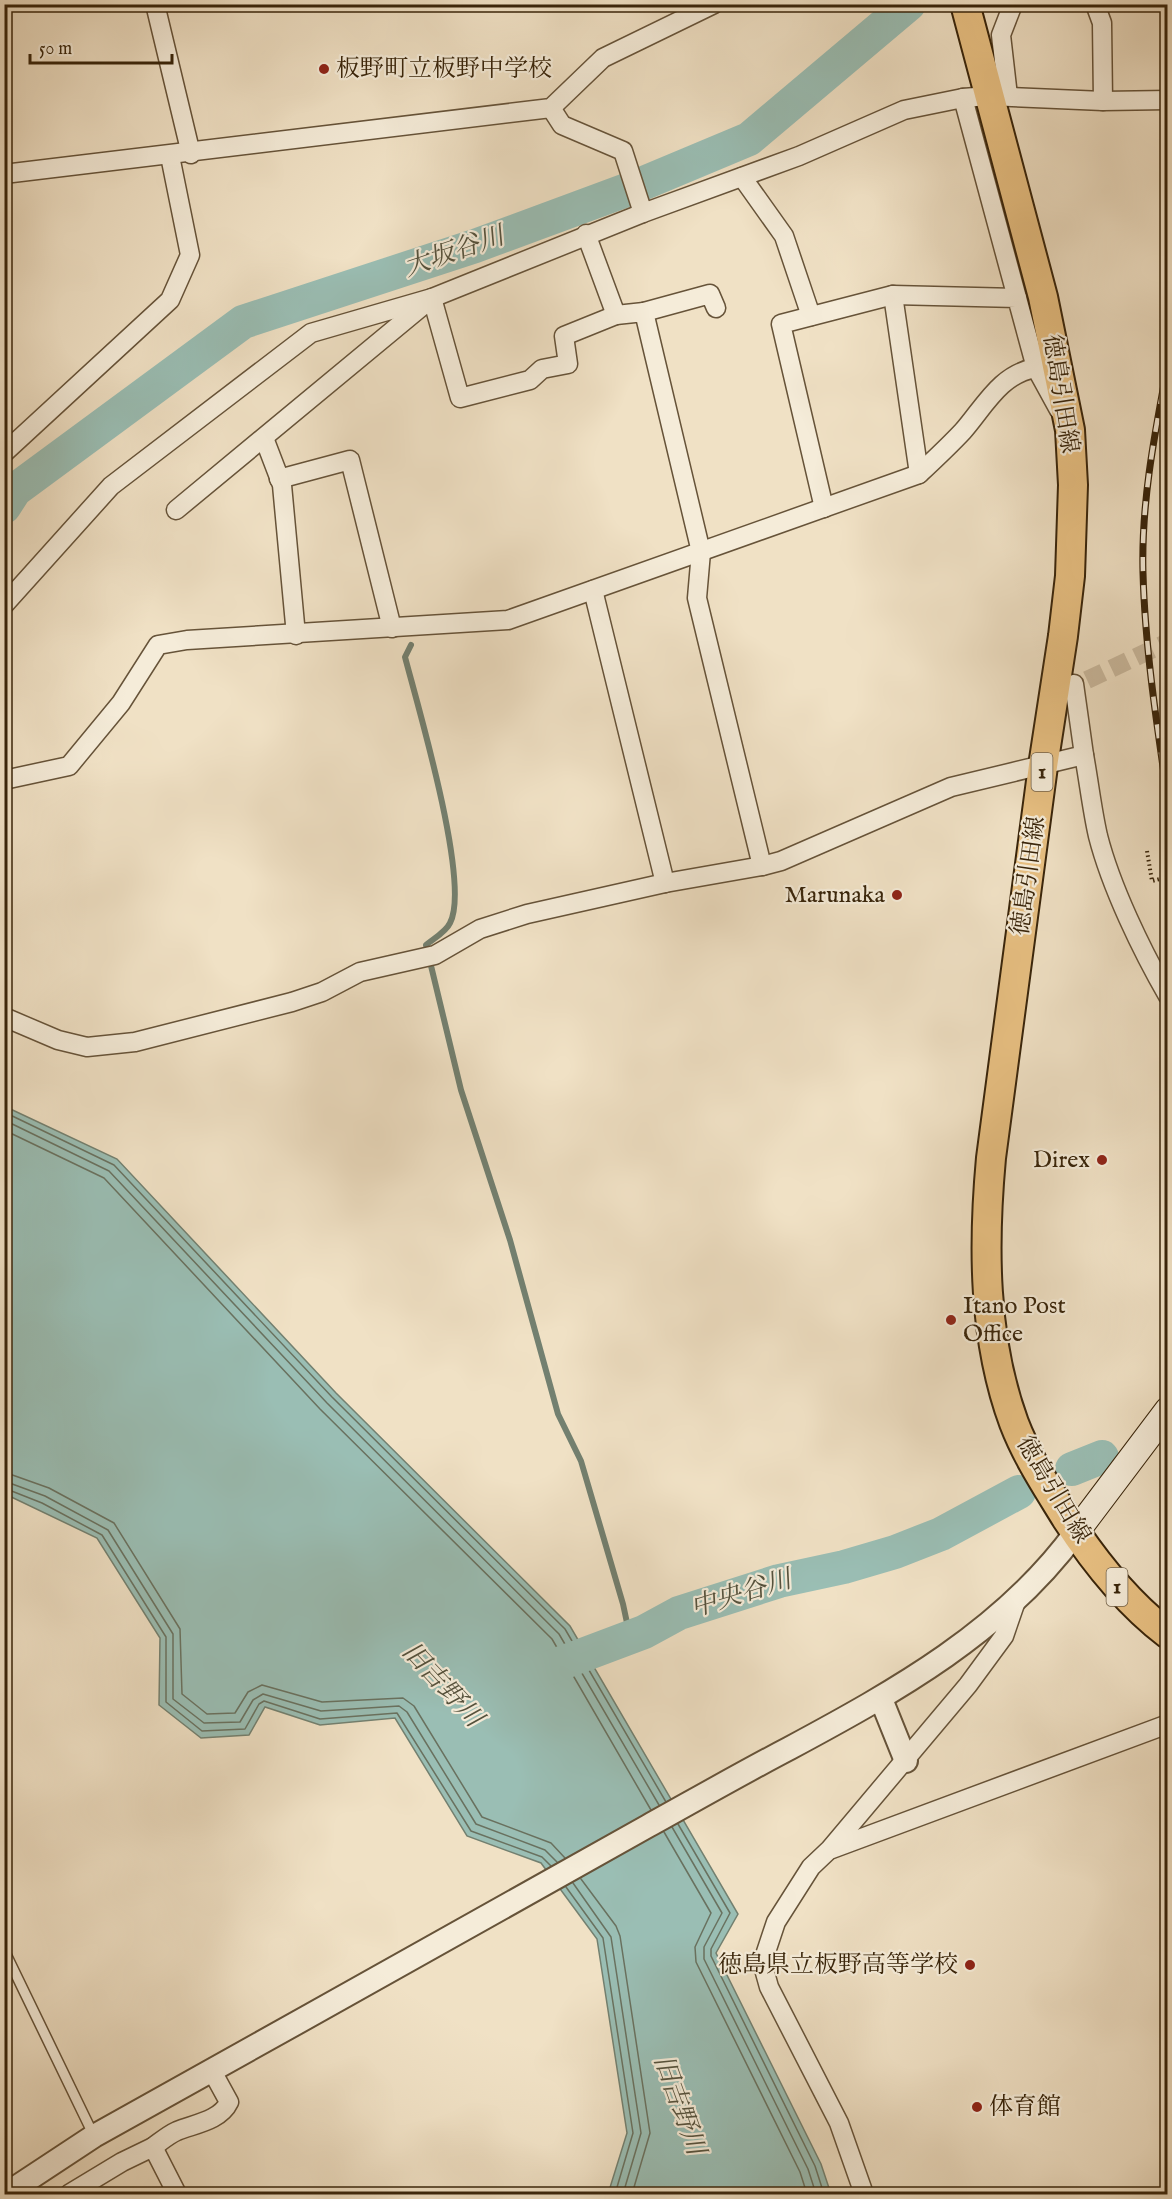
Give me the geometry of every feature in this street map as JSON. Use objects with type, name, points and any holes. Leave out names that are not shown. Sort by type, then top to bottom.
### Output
[{"type":"main road","name":"徳島引田線","points":[[965,4],[986,97],[1043,297],[1070,430],[1073,485],[1070,576],[1063,636],[1043,766],[991,1158],[986,1218],[987,1275],[996,1354],[1014,1422],[1035,1468],[1076,1533],[1110,1580],[1167,1634]]},
{"type":"main road","points":[[1076,1533],[1167,1410]]},
{"type":"street","points":[[154,4],[191,154]]},
{"type":"street","points":[[4,174],[191,154],[552,108],[603,58],[714,4]]},
{"type":"street","points":[[1013,4],[1001,35],[986,97],[1017,298],[1036,368],[1070,430]]},
{"type":"street","points":[[1095,4],[1102,23],[1103,101]]},
{"type":"street","points":[[4,605],[111,486],[311,333],[432,298],[642,209],[799,156],[904,110],[986,97],[1103,101],[1167,99]]},
{"type":"street","points":[[552,108],[562,124],[623,152],[642,209]]},
{"type":"street","points":[[4,453],[170,300],[190,255],[170,156]]},
{"type":"street","points":[[742,177],[784,236],[811,316]]},
{"type":"street","points":[[586,234],[616,315]]},
{"type":"street","points":[[432,298],[460,398],[530,380],[542,369],[568,364],[564,336],[616,315],[644,312],[710,294],[716,309]]},
{"type":"street","points":[[824,508],[782,324],[893,295],[1017,298]]},
{"type":"street","points":[[893,295],[919,474]]},
{"type":"street","points":[[176,510],[432,298]]},
{"type":"street","points":[[644,312],[701,552],[697,598],[762,866]]},
{"type":"street","points":[[4,780],[69,766],[121,703],[158,645],[188,640],[508,620],[919,474],[963,431],[999,386],[1026,369],[1036,368]]},
{"type":"street","points":[[264,438],[279,479],[296,635]]},
{"type":"street","points":[[279,479],[350,460],[392,628]]},
{"type":"street","points":[[593,590],[665,883]]},
{"type":"street","points":[[1063,636],[1080,682],[1084,755],[1098,838],[1148,963],[1167,996]]},
{"type":"street","points":[[4,1017],[58,1040],[87,1047],[113,1046],[292,1002],[322,992],[360,972],[430,956],[480,929],[527,914],[665,883],[762,866],[951,787],[1084,755]]},
{"type":"street","points":[[6,2194],[94,2136],[728,1781],[881,1699],[935,1665],[1016,1601],[1052,1565],[1076,1533]]},
{"type":"street","points":[[864,2194],[839,2123],[769,1987],[764,1970],[764,1958],[776,1922],[810,1867],[830,1849],[968,1685],[1004,1636],[1016,1601]]},
{"type":"street","points":[[881,1699],[906,1761]]},
{"type":"street","points":[[830,1849],[1167,1724]]},
{"type":"street","points":[[69,2194],[176,2132],[190,2128],[225,2110],[229,2102],[219,2066]]},
{"type":"street","points":[[153,2147],[177,2194]]},
{"type":"lane","points":[[4,1950],[94,2136]]},
{"type":"path","points":[[1147,851],[1152,881],[1167,877]]},
{"type":"water","name":"旧吉野川","points":[[4,1106],[117,1159],[336,1393],[570,1626],[738,1914],[716,1953],[821,2164],[831,2194],[608,2194],[627,2133],[597,1939],[541,1863],[467,1836],[395,1718],[320,1725],[265,1707],[249,1735],[201,1738],[159,1705],[160,1638],[97,1538],[5,1494]]},
{"type":"waterway","name":"大坂谷川","points":[[4,507],[15,490],[243,322],[475,246],[632,188],[749,139],[909,4]]},
{"type":"waterway","points":[[411,645],[405,657],[440,794],[454,872],[455,902],[450,923],[426,945],[461,1090],[510,1240],[558,1414],[581,1461],[623,1604],[630,1637]]},
{"type":"waterway","name":"中央谷川","points":[[1072,1469],[1102,1457]]},
{"type":"waterway","name":"中央谷川","points":[[543,1670],[644,1632],[679,1613],[779,1581],[844,1567],[895,1552],[941,1534],[1019,1492]]},
{"type":"tunnel","points":[[1087,680],[1168,642]]},
{"type":"railway","points":[[1168,363],[1150,467],[1143,546],[1144,601],[1149,658],[1168,801]]},
{"type":"place","name":"板野町立板野中学校","points":[[324,69]]},
{"type":"place","name":"Marunaka","points":[[897,895]]},
{"type":"place","name":"Direx","points":[[1102,1160]]},
{"type":"place","name":"Itano Post Office","points":[[951,1320]]},
{"type":"place","name":"徳島県立板野高等学校","points":[[970,1965]]},
{"type":"place","name":"体育館","points":[[977,2107]]}]
